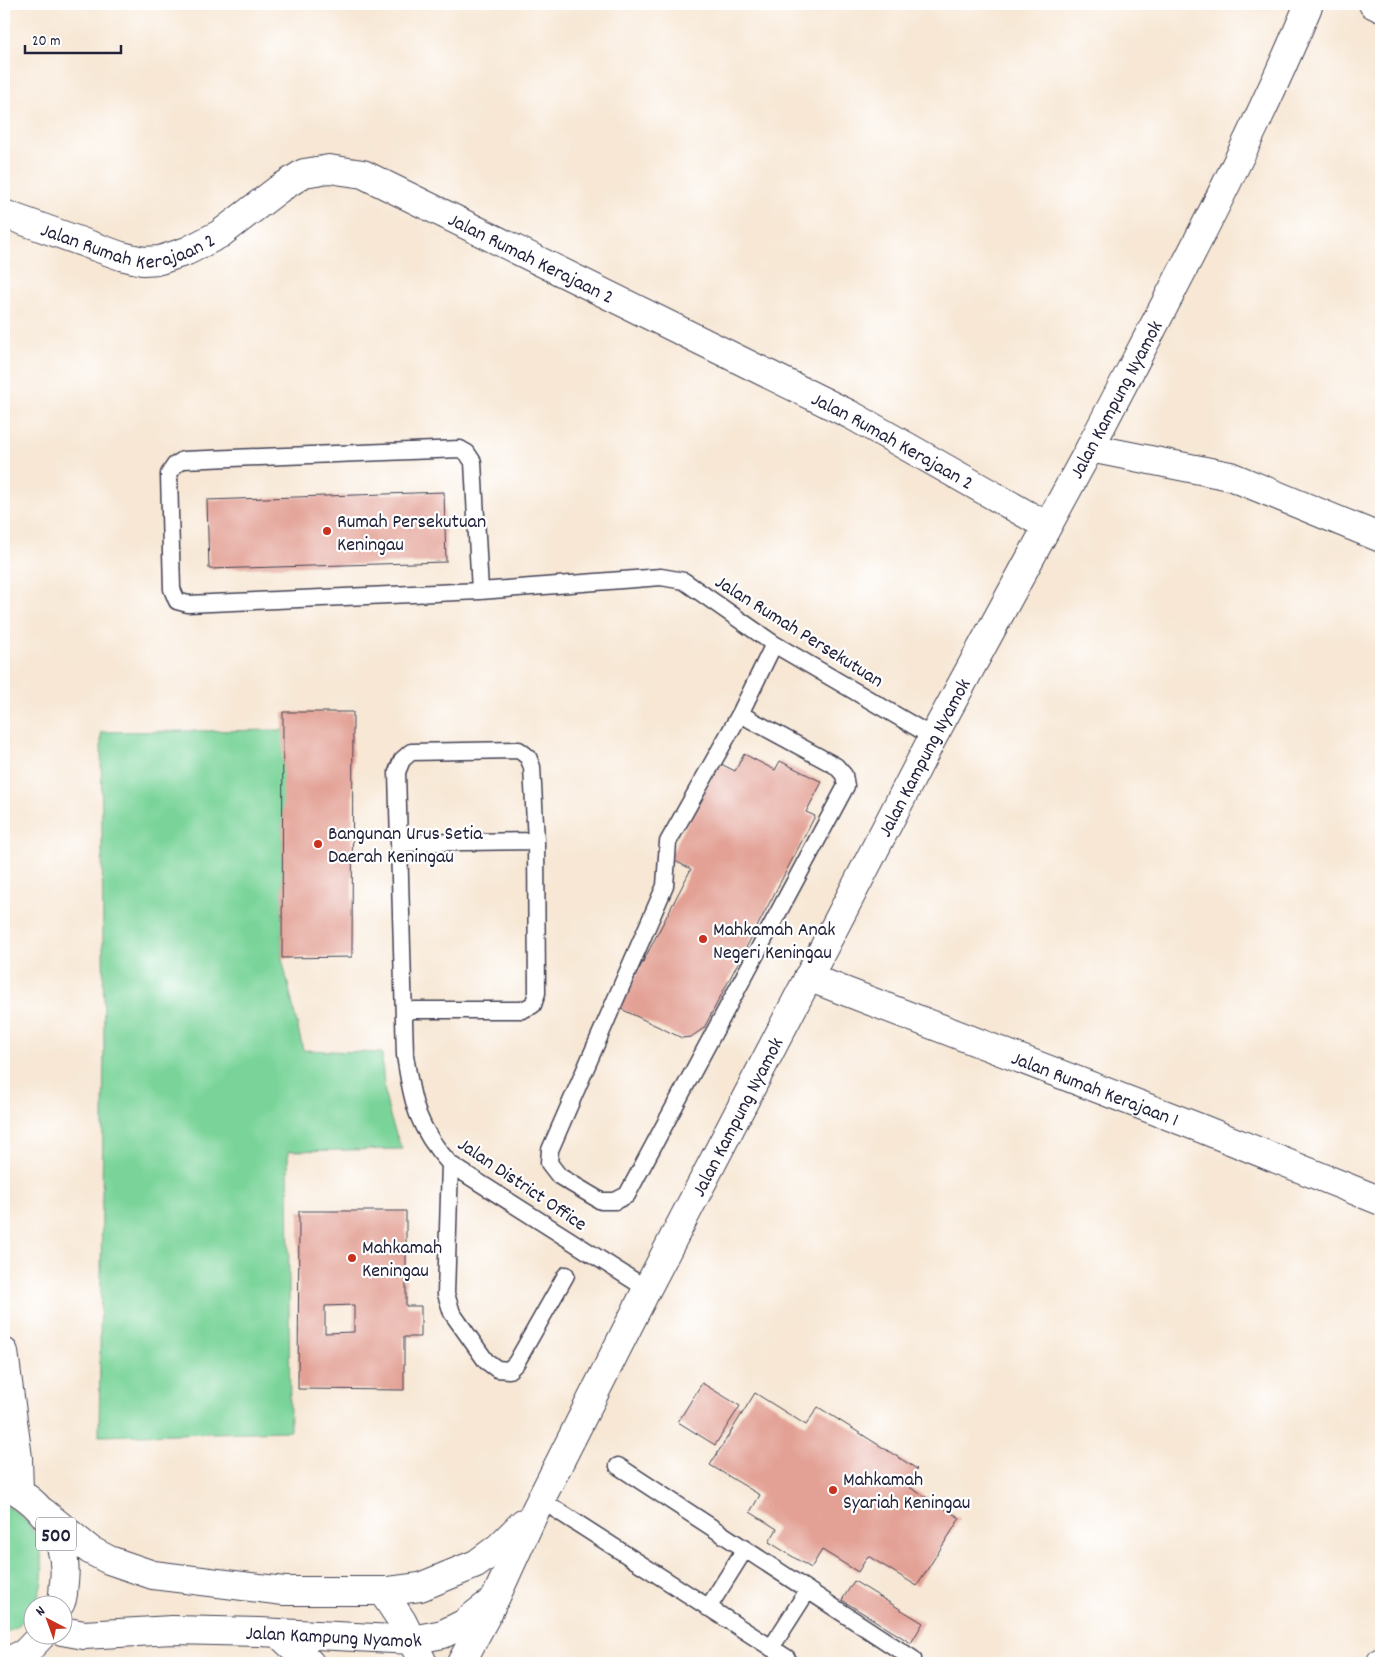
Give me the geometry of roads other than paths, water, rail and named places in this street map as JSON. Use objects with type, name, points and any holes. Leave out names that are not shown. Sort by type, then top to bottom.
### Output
[{"type":"street","name":"Jalan Kampung Nyamok","points":[[72,1632],[84,1634],[172,1630],[278,1633],[418,1652],[443,1634],[463,1624],[495,1598],[538,1504],[647,1289],[933,737],[1090,448],[1230,177],[1283,68],[1309,4]]},
{"type":"street","points":[[1373,4],[1381,8]]},
{"type":"street","name":"Jalan Rumah Kerajaan 2","points":[[4,214],[121,256],[143,261],[160,260],[188,251],[220,234],[279,189],[304,173],[329,169],[363,174],[853,416],[1048,526]]},
{"type":"street","points":[[1090,448],[1230,476],[1381,538]]},
{"type":"street","name":"Jalan Rumah Kerajaan 1","points":[[808,978],[1200,1128],[1381,1201]]},
{"type":"street","name":"500","points":[[4,1352],[18,1458],[12,1488],[43,1512],[59,1539],[66,1569],[62,1594]]},
{"type":"street","name":"Jalan Kampung Nyamok","points":[[43,1512],[90,1550],[109,1560],[153,1575],[284,1591],[382,1591],[420,1587],[476,1564],[499,1548],[538,1504]]},
{"type":"street","points":[[382,1591],[418,1652]]},
{"type":"street","points":[[461,1663],[495,1598]]},
{"type":"street","points":[[278,1633],[310,1663]]},
{"type":"lane","name":"Jalan Rumah Persekutuan","points":[[480,591],[473,462],[467,453],[460,449],[183,460],[174,464],[169,474],[172,589],[177,601],[188,604],[480,591],[639,577],[661,577],[684,582],[774,644],[933,737]]},
{"type":"lane","points":[[740,714],[836,766],[844,775],[846,786],[627,1195],[615,1201],[601,1201],[559,1176],[549,1163],[550,1150],[665,886],[668,842],[740,714],[774,644]]},
{"type":"lane","name":"Jalan District Office","points":[[536,841],[532,767],[528,757],[519,750],[410,752],[402,760],[397,772],[405,1055],[412,1099],[432,1144],[450,1164],[647,1289]]},
{"type":"lane","points":[[400,843],[536,841],[536,993],[533,1005],[522,1010],[404,1010]]},
{"type":"lane","points":[[450,1164],[446,1294],[452,1313],[486,1361],[497,1370],[509,1370],[516,1363],[566,1274]]},
{"type":"lane","points":[[618,1466],[913,1659]]},
{"type":"lane","points":[[538,1504],[787,1658]]},
{"type":"lane","points":[[708,1608],[745,1549]]},
{"type":"lane","points":[[771,1648],[808,1590]]},
{"type":"place","name":"Rumah Persekutuan Keningau","points":[[327,531]]},
{"type":"place","name":"Bangunan Urus Setia Daerah Keningau","points":[[318,844]]},
{"type":"place","name":"Mahkamah Anak Negeri Keningau","points":[[703,939]]},
{"type":"place","name":"Mahkamah Keningau","points":[[352,1258]]},
{"type":"place","name":"Mahkamah Syariah Keningau","points":[[833,1490]]}]
